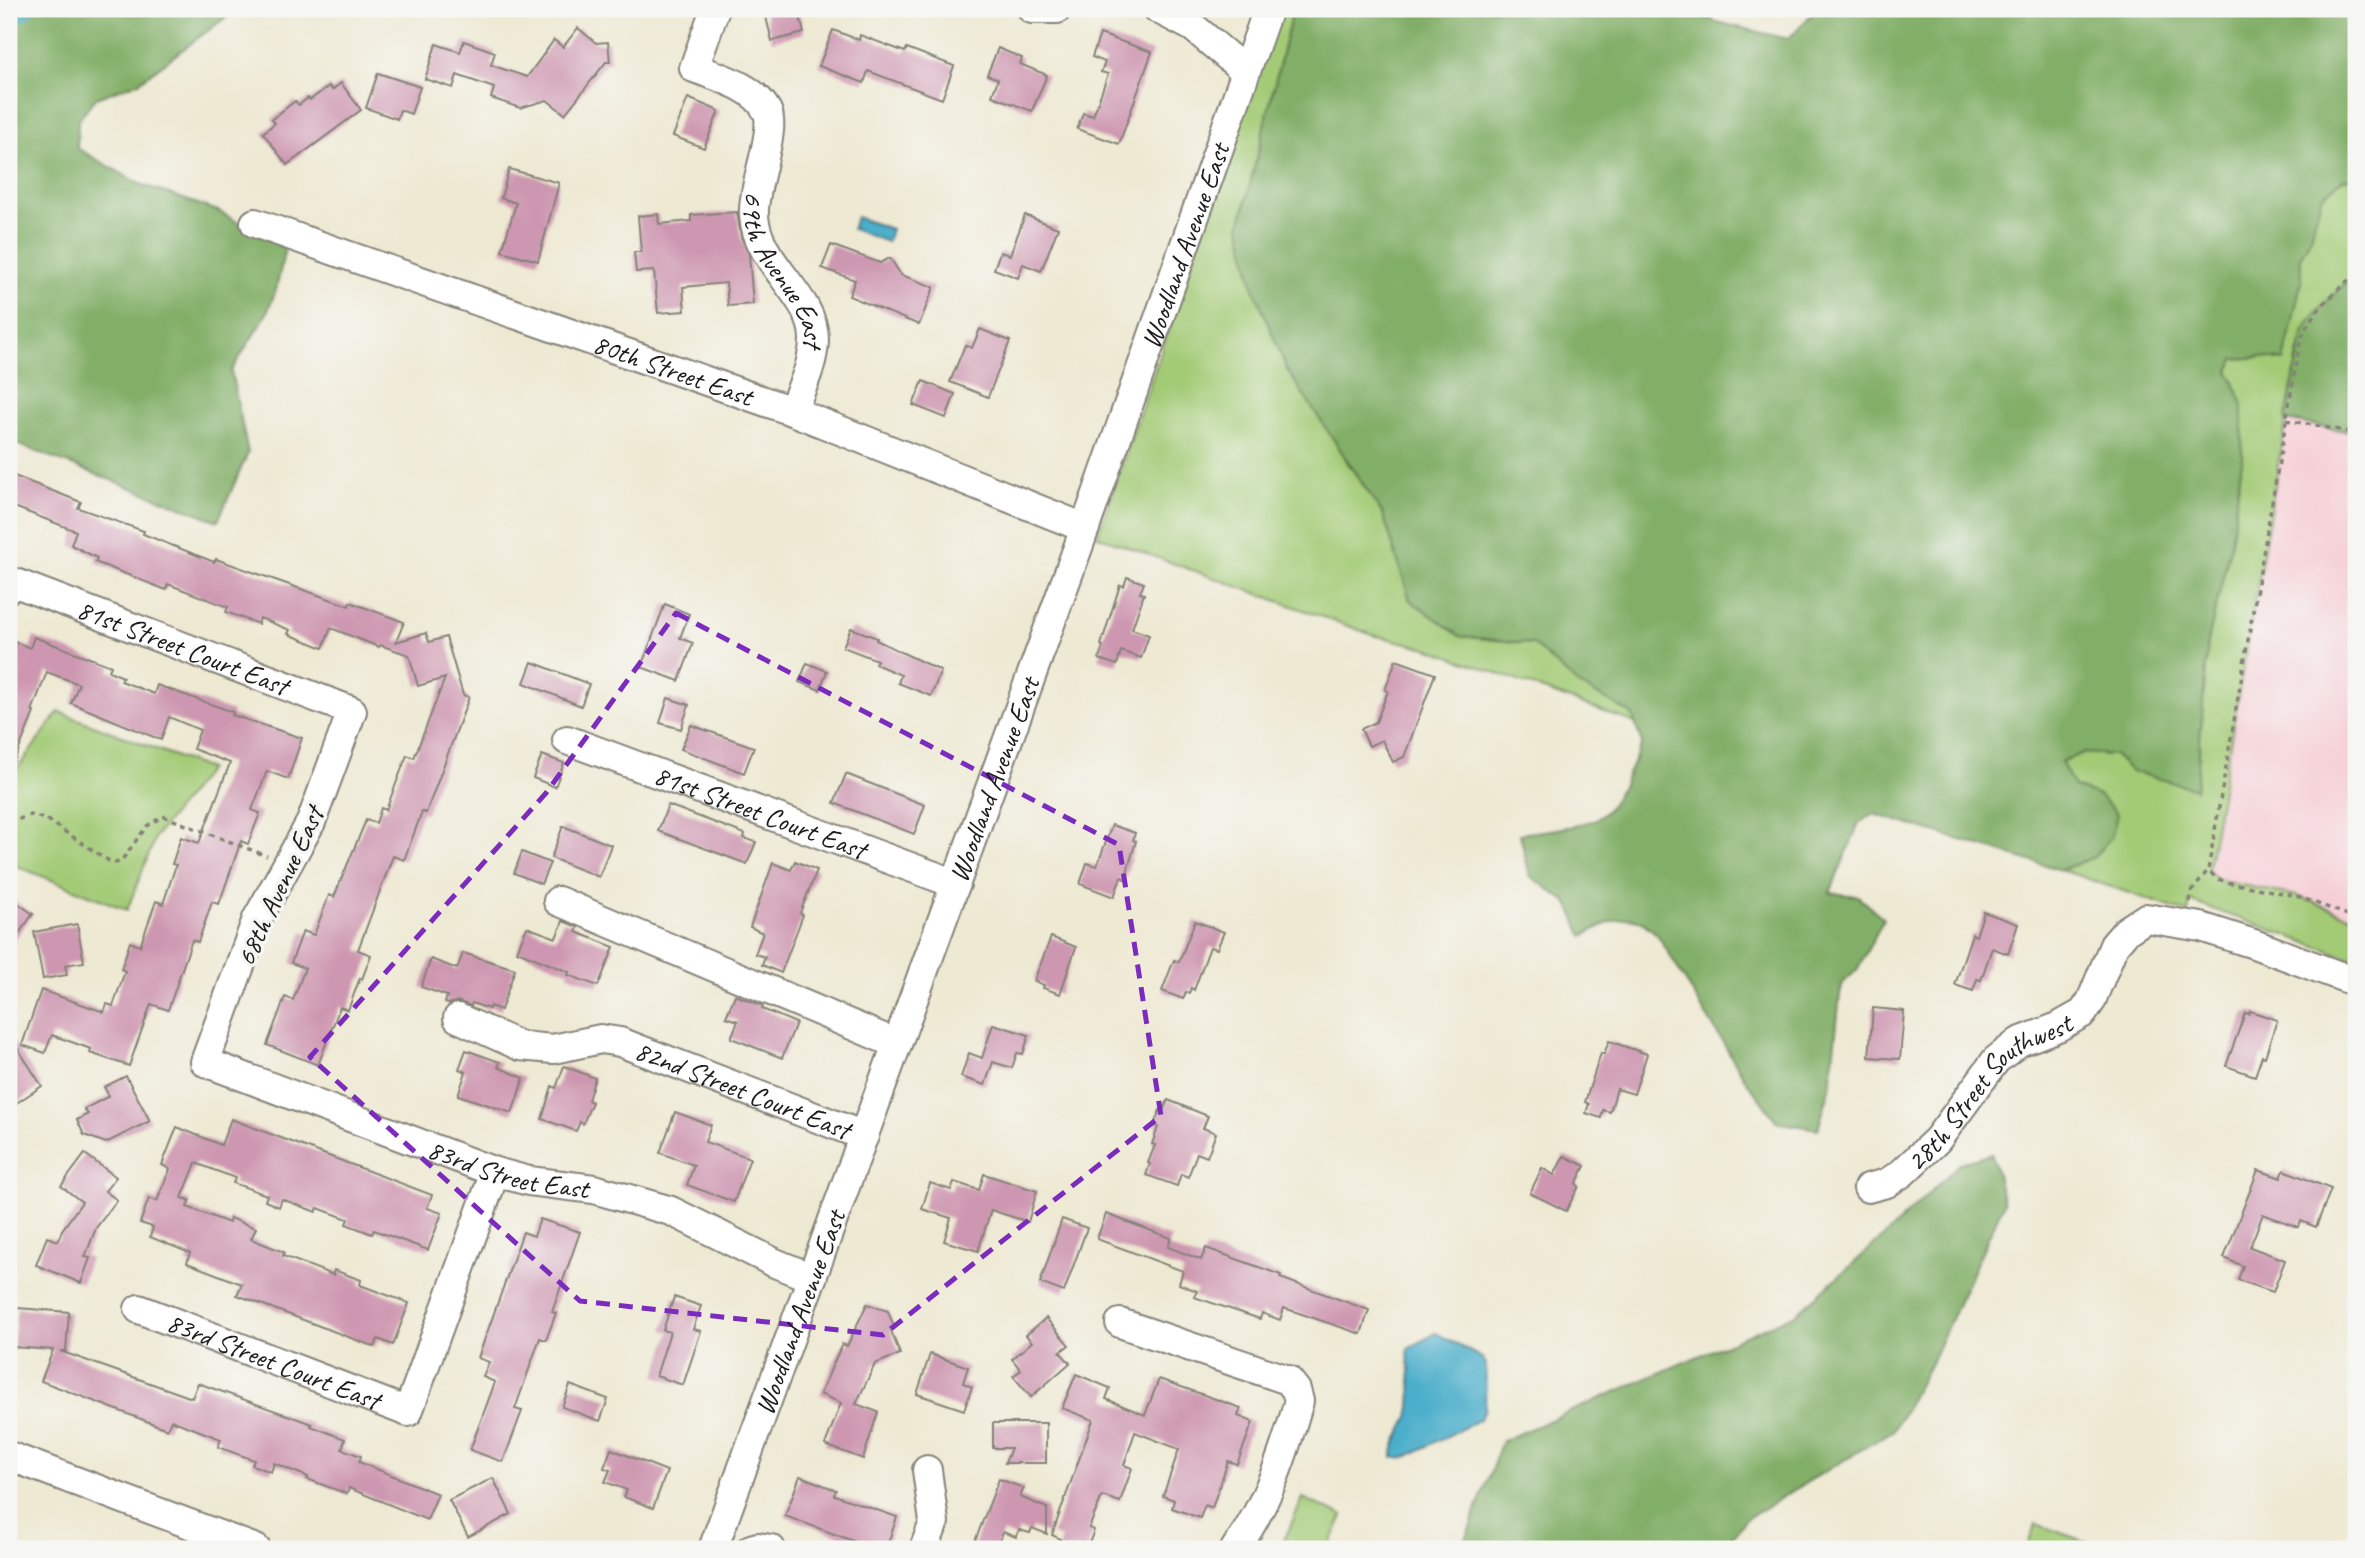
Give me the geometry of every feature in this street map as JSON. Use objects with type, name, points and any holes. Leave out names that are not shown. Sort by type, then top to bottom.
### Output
[{"type":"street","name":"69th Avenue East","points":[[715,9],[694,68],[737,84],[758,100],[768,113],[768,139],[754,196],[755,227],[766,253],[804,308],[813,328],[812,355],[792,411]]},
{"type":"street","points":[[1032,9],[1057,9]]},
{"type":"street","points":[[1158,9],[1193,27],[1245,71]]},
{"type":"street","name":"Woodland Avenue East","points":[[722,1547],[811,1278],[1085,528],[1268,9]]},
{"type":"street","name":"80th Street East","points":[[255,223],[792,411],[1085,528]]},
{"type":"street","name":"81st Street Court East","points":[[11,585],[352,711]]},
{"type":"street","name":"68th Avenue East","points":[[205,1062],[257,919],[312,822],[352,711]]},
{"type":"street","name":"81st Street Court East","points":[[567,740],[956,884]]},
{"type":"street","points":[[558,901],[897,1044]]},
{"type":"street","name":"28th Street Southwest","points":[[1868,1188],[1887,1183],[1902,1173],[1937,1140],[1996,1060],[2019,1042],[2058,1027],[2083,1013],[2091,1001],[2114,945],[2126,931],[2146,918],[2186,925]]},
{"type":"street","points":[[2186,925],[2258,945],[2356,982]]},
{"type":"street","name":"82nd Street Court East","points":[[458,1018],[520,1046],[553,1049],[600,1039],[621,1042],[864,1136]]},
{"type":"street","name":"83rd Street East","points":[[205,1062],[495,1172],[529,1181],[594,1189],[671,1211],[811,1278]]},
{"type":"street","name":"83rd Street Court East","points":[[139,1309],[408,1412],[495,1172]]},
{"type":"street","points":[[1120,1323],[1288,1381],[1296,1390],[1299,1401],[1270,1487],[1261,1509],[1235,1549]]},
{"type":"street","points":[[9,1456],[211,1541],[256,1549]]},
{"type":"street","points":[[924,1549],[934,1522],[927,1470]]},
{"type":"street","points":[[751,1549],[771,1549]]},
{"type":"path","points":[[2186,925],[2191,893],[2208,870],[2285,420],[2304,330],[2320,307],[2356,273]]},
{"type":"path","points":[[2285,420],[2356,433]]},
{"type":"path","points":[[9,823],[30,815],[46,819],[116,863],[121,861],[147,826],[163,816],[269,857]]},
{"type":"path","points":[[2208,870],[2216,878],[2226,882],[2297,896],[2356,918]]},
{"type":"highlighted area","points":[[676,613],[1119,845],[1161,1116],[883,1335],[580,1301],[310,1057],[546,793]]},
{"type":"shaded area","points":[[2340,132],[2356,138],[2356,950],[2183,888]]},
{"type":"green space","points":[[9,9],[237,9],[139,82],[96,98],[78,121],[77,148],[140,184],[218,211],[285,249],[276,290],[266,315],[231,371],[248,453],[218,521],[9,441]]},
{"type":"green space","points":[[1280,9],[1293,9],[1240,226],[1347,462],[1383,514],[1410,600],[1460,636],[1533,644],[1578,684],[1632,714],[1635,723],[1427,648],[1373,635],[1097,536]]},
{"type":"green space","points":[[1293,9],[1688,9],[1717,22],[1788,39],[1812,14],[1813,9],[2354,9],[2356,177],[2343,179],[2322,196],[2308,243],[2300,257],[2302,278],[2284,361],[2262,357],[2234,359],[2229,371],[2243,405],[2242,460],[2231,543],[2208,641],[2196,789],[2131,771],[2114,755],[2083,753],[2061,761],[2074,787],[2100,796],[2117,814],[2112,836],[2094,857],[2061,870],[1874,814],[1859,823],[1830,893],[1858,896],[1884,919],[1857,970],[1843,983],[1830,1088],[1818,1129],[1777,1122],[1745,1079],[1657,934],[1640,921],[1624,919],[1583,936],[1568,903],[1530,876],[1520,834],[1594,820],[1607,810],[1619,793],[1642,744],[1632,714],[1578,684],[1533,644],[1460,636],[1410,600],[1383,514],[1287,370],[1253,286],[1240,226]]},
{"type":"green space","points":[[2356,177],[2356,273],[2320,308],[2298,353],[2208,870],[2216,878],[2226,882],[2297,896],[2356,918],[2356,960],[2190,901],[2188,913],[2061,870],[2094,857],[2100,796],[2074,787],[2060,762],[2083,753],[2114,755],[2131,771],[2196,788],[2208,641],[2231,543],[2242,460],[2243,405],[2229,372],[2234,359],[2262,357],[2302,278],[2300,257],[2308,243],[2322,196],[2343,179]]},
{"type":"green space","points":[[2356,273],[2356,433],[2285,420],[2304,330],[2320,308]]},
{"type":"green space","points":[[59,712],[209,769],[156,836],[127,910],[9,863],[9,780]]},
{"type":"green space","points":[[1992,1154],[2004,1203],[1935,1354],[1894,1430],[1746,1519],[1723,1549],[1462,1549],[1502,1441],[1796,1314],[1889,1232],[1960,1163]]},
{"type":"green space","points":[[1303,1498],[1343,1516],[1328,1549],[1280,1549]]},
{"type":"green space","points":[[2036,1524],[2108,1549],[2026,1549]]},
{"type":"water","points":[[856,217],[891,229],[887,242],[852,229]]},
{"type":"water","points":[[1436,1333],[1482,1358],[1486,1364],[1485,1409],[1479,1420],[1402,1459],[1393,1457],[1411,1408],[1408,1349]]},
{"type":"building","points":[[764,9],[798,9],[804,33],[772,41]]},
{"type":"building","points":[[578,28],[596,43],[608,42],[610,62],[606,62],[565,114],[547,100],[520,108],[491,98],[494,88],[457,75],[453,88],[425,79],[436,44],[460,52],[464,41],[495,52],[491,65],[527,77],[554,40],[563,47]]},
{"type":"building","points":[[833,30],[859,40],[860,35],[905,52],[907,48],[954,66],[942,99],[868,71],[864,83],[819,66]]},
{"type":"building","points":[[1100,34],[1152,52],[1119,144],[1077,129],[1083,113],[1093,116],[1108,74],[1101,72],[1105,62],[1092,57]]},
{"type":"building","points":[[998,48],[1022,58],[1020,64],[1047,75],[1032,111],[992,96],[998,79],[987,75]]},
{"type":"building","points":[[378,73],[420,87],[411,114],[400,110],[397,119],[366,108]]},
{"type":"building","points":[[341,83],[361,110],[287,165],[263,133],[275,123],[272,119],[295,101],[299,105],[329,86],[332,90]]},
{"type":"building","points":[[688,98],[719,111],[704,148],[673,136]]},
{"type":"building","points":[[509,169],[559,183],[538,261],[502,251],[516,203],[501,198]]},
{"type":"building","points":[[737,212],[741,237],[749,254],[753,304],[728,306],[726,283],[683,287],[685,311],[658,313],[654,271],[636,272],[634,252],[641,252],[638,216],[658,214],[659,224],[691,221],[691,215]]},
{"type":"building","points":[[1025,215],[1058,228],[1041,271],[1023,264],[1018,278],[994,269],[1000,252],[1010,255]]},
{"type":"building","points":[[831,245],[880,263],[890,258],[901,275],[934,287],[919,325],[849,296],[855,280],[822,268]]},
{"type":"building","points":[[980,329],[1010,341],[988,397],[950,382],[965,345],[972,348]]},
{"type":"building","points":[[923,381],[955,394],[946,418],[913,405]]},
{"type":"building","points":[[9,474],[81,502],[78,508],[144,531],[143,534],[214,562],[216,559],[349,606],[350,602],[404,622],[396,642],[426,633],[429,642],[446,637],[463,695],[469,697],[426,813],[422,812],[404,860],[393,856],[358,950],[371,955],[348,1010],[340,1007],[318,1065],[267,1045],[285,997],[293,1000],[305,968],[291,963],[303,931],[314,935],[329,895],[334,897],[366,820],[376,823],[381,808],[386,810],[407,755],[414,758],[445,678],[418,686],[409,655],[380,645],[379,647],[331,628],[323,648],[288,634],[290,630],[260,618],[258,624],[226,612],[228,607],[168,584],[166,590],[95,562],[97,558],[71,545],[76,531],[9,505]]},
{"type":"building","points":[[1127,577],[1144,583],[1140,593],[1144,594],[1132,629],[1149,635],[1141,658],[1121,651],[1117,665],[1099,659],[1120,585],[1124,586]]},
{"type":"building","points":[[665,604],[689,614],[680,638],[693,643],[679,681],[641,667]]},
{"type":"building","points":[[851,628],[877,638],[876,640],[941,671],[931,696],[898,683],[901,675],[875,664],[877,660],[843,647]]},
{"type":"building","points":[[34,637],[111,666],[109,671],[123,677],[121,681],[154,694],[157,685],[233,712],[232,715],[302,738],[288,779],[267,771],[252,810],[260,813],[248,844],[241,841],[219,904],[212,902],[198,942],[192,940],[168,1010],[151,1004],[129,1066],[90,1053],[91,1049],[52,1035],[45,1053],[22,1045],[41,990],[104,1012],[107,1004],[113,1006],[125,971],[121,969],[130,942],[140,946],[156,901],[163,904],[176,865],[172,864],[181,837],[199,843],[230,763],[193,749],[200,730],[169,717],[161,740],[71,703],[79,684],[47,672],[9,774],[9,660],[16,642],[30,648]]},
{"type":"building","points":[[1396,660],[1435,674],[1404,757],[1393,762],[1382,740],[1369,746],[1361,729],[1376,722]]},
{"type":"building","points":[[532,662],[589,684],[581,706],[524,683]]},
{"type":"building","points":[[807,663],[827,671],[820,690],[799,682]]},
{"type":"building","points":[[668,698],[689,705],[681,729],[660,723]]},
{"type":"building","points":[[691,725],[754,747],[744,773],[681,749]]},
{"type":"building","points":[[542,755],[564,763],[555,787],[533,778]]},
{"type":"building","points":[[846,774],[925,805],[914,834],[834,803]]},
{"type":"building","points":[[668,805],[745,834],[744,838],[756,842],[747,864],[658,831]]},
{"type":"building","points":[[1112,825],[1135,833],[1133,840],[1136,841],[1125,879],[1121,877],[1114,897],[1080,884],[1087,863],[1097,866]]},
{"type":"building","points":[[563,826],[611,845],[599,877],[551,858]]},
{"type":"building","points":[[522,852],[550,863],[541,884],[514,873]]},
{"type":"building","points":[[795,861],[817,870],[781,973],[762,965],[765,957],[755,954],[763,933],[750,927],[773,863],[791,870]]},
{"type":"building","points":[[9,897],[33,914],[9,947]]},
{"type":"building","points":[[1984,912],[2018,924],[2008,954],[1992,948],[1981,980],[1977,979],[1973,991],[1955,985],[1972,934],[1976,936]]},
{"type":"building","points":[[563,921],[578,927],[576,932],[614,947],[598,986],[517,951],[527,927],[556,938]]},
{"type":"building","points":[[1195,921],[1224,932],[1217,949],[1210,947],[1194,990],[1191,988],[1189,993],[1186,992],[1183,999],[1162,991],[1174,960],[1179,962]]},
{"type":"building","points":[[77,924],[84,962],[65,965],[67,975],[43,979],[34,932]]},
{"type":"building","points":[[1051,937],[1076,947],[1060,994],[1043,988],[1044,985],[1034,981]]},
{"type":"building","points":[[463,953],[515,969],[501,1010],[457,1001],[445,1003],[447,996],[421,987],[431,959],[457,969]]},
{"type":"building","points":[[735,995],[796,1023],[782,1058],[731,1038],[738,1021],[726,1017]]},
{"type":"building","points":[[1873,1008],[1904,1011],[1900,1059],[1869,1057]]},
{"type":"building","points":[[2250,1011],[2277,1020],[2265,1057],[2262,1056],[2255,1076],[2226,1066],[2245,1013],[2249,1014]]},
{"type":"building","points":[[993,1024],[1029,1035],[1023,1054],[1017,1053],[1012,1068],[993,1062],[985,1085],[961,1077],[969,1053],[982,1058]]},
{"type":"building","points":[[9,1035],[42,1086],[9,1108]]},
{"type":"building","points":[[1609,1041],[1647,1054],[1634,1094],[1617,1089],[1610,1112],[1603,1110],[1601,1118],[1586,1113],[1589,1104],[1585,1102],[1601,1053],[1604,1054]]},
{"type":"building","points":[[466,1050],[500,1062],[498,1067],[524,1078],[512,1113],[458,1095],[466,1072],[459,1069]]},
{"type":"building","points":[[564,1066],[595,1078],[588,1100],[592,1102],[583,1124],[580,1122],[576,1131],[542,1119],[552,1086],[556,1088]]},
{"type":"building","points":[[126,1076],[150,1121],[106,1143],[84,1135],[77,1120],[88,1114],[84,1109],[109,1096],[104,1087]]},
{"type":"building","points":[[1168,1100],[1208,1116],[1203,1128],[1216,1133],[1207,1157],[1197,1153],[1188,1177],[1181,1174],[1177,1186],[1146,1175],[1158,1127],[1154,1125]]},
{"type":"building","points":[[675,1112],[711,1125],[705,1142],[750,1158],[734,1202],[687,1185],[694,1165],[660,1153]]},
{"type":"building","points":[[231,1119],[432,1195],[427,1208],[442,1213],[428,1250],[374,1230],[372,1234],[346,1224],[348,1219],[318,1208],[316,1212],[282,1199],[279,1207],[265,1201],[267,1195],[233,1183],[235,1178],[196,1163],[182,1198],[190,1200],[187,1207],[229,1223],[230,1218],[256,1228],[251,1239],[284,1252],[283,1256],[333,1275],[334,1270],[361,1280],[360,1285],[409,1303],[393,1345],[378,1339],[375,1347],[237,1295],[242,1284],[187,1263],[190,1253],[150,1237],[153,1227],[140,1223],[149,1198],[157,1201],[170,1169],[162,1165],[177,1127],[221,1145]]},
{"type":"building","points":[[85,1154],[116,1177],[105,1191],[117,1200],[96,1228],[85,1257],[90,1258],[81,1283],[36,1265],[47,1237],[58,1241],[62,1230],[82,1202],[61,1186]]},
{"type":"building","points":[[1564,1156],[1585,1166],[1576,1184],[1579,1186],[1566,1211],[1530,1193],[1542,1168],[1554,1175]]},
{"type":"building","points":[[2258,1170],[2281,1178],[2284,1170],[2331,1189],[2316,1227],[2301,1221],[2298,1227],[2263,1214],[2250,1247],[2285,1260],[2273,1292],[2238,1280],[2243,1266],[2224,1258]]},
{"type":"building","points":[[984,1174],[1037,1191],[1028,1222],[991,1210],[978,1251],[944,1241],[951,1218],[922,1209],[930,1183],[951,1190],[954,1182],[979,1190]]},
{"type":"building","points":[[1106,1214],[1171,1238],[1168,1247],[1201,1260],[1206,1248],[1369,1310],[1361,1334],[1284,1308],[1280,1320],[1262,1313],[1260,1319],[1194,1297],[1197,1291],[1179,1284],[1183,1271],[1097,1239]]},
{"type":"building","points":[[540,1219],[580,1232],[552,1312],[556,1313],[546,1340],[540,1338],[515,1409],[522,1411],[503,1462],[470,1450],[495,1382],[483,1377],[489,1362],[478,1358],[523,1232],[534,1236]]},
{"type":"building","points":[[1062,1219],[1087,1228],[1064,1292],[1040,1283]]},
{"type":"building","points":[[674,1297],[701,1306],[693,1329],[701,1331],[683,1385],[656,1376],[670,1332],[663,1330]]},
{"type":"building","points":[[867,1304],[888,1311],[894,1327],[890,1328],[900,1354],[875,1364],[856,1404],[878,1412],[863,1459],[825,1445],[841,1403],[820,1394],[842,1344],[847,1346]]},
{"type":"building","points":[[17,1308],[69,1312],[66,1351],[60,1351],[192,1398],[198,1383],[312,1424],[311,1426],[345,1439],[342,1449],[361,1456],[359,1462],[438,1494],[427,1520],[349,1488],[347,1494],[274,1463],[271,1472],[252,1465],[254,1460],[218,1447],[221,1439],[171,1420],[167,1429],[41,1381],[53,1350],[13,1347]]},
{"type":"building","points":[[1046,1318],[1069,1345],[1060,1352],[1070,1363],[1031,1397],[1013,1376],[1021,1370],[1012,1359],[1032,1342],[1026,1335]]},
{"type":"building","points":[[930,1354],[968,1367],[963,1383],[972,1387],[964,1410],[917,1394]]},
{"type":"building","points":[[1076,1374],[1110,1388],[1106,1399],[1145,1415],[1159,1379],[1241,1408],[1238,1416],[1253,1422],[1237,1464],[1228,1461],[1212,1508],[1205,1505],[1200,1518],[1172,1508],[1174,1500],[1163,1496],[1179,1449],[1135,1432],[1124,1465],[1132,1468],[1120,1502],[1102,1496],[1089,1528],[1094,1530],[1087,1549],[1058,1549],[1061,1539],[1052,1535],[1093,1420],[1062,1408]]},
{"type":"building","points":[[570,1385],[608,1399],[600,1421],[562,1407]]},
{"type":"building","points":[[993,1423],[1046,1423],[1046,1463],[1005,1463],[1011,1448],[993,1448]]},
{"type":"building","points":[[611,1449],[667,1471],[653,1508],[624,1497],[627,1490],[605,1482],[610,1470],[604,1468]]},
{"type":"building","points":[[800,1476],[836,1490],[834,1495],[897,1517],[886,1549],[875,1549],[785,1516]]},
{"type":"building","points":[[493,1478],[511,1514],[468,1537],[449,1500]]},
{"type":"building","points":[[999,1479],[1024,1488],[1020,1497],[1047,1508],[1047,1534],[1032,1528],[1030,1533],[1019,1530],[1016,1537],[1003,1532],[996,1549],[972,1549]]},
{"type":"waterway","points":[[9,27],[35,9]]}]
